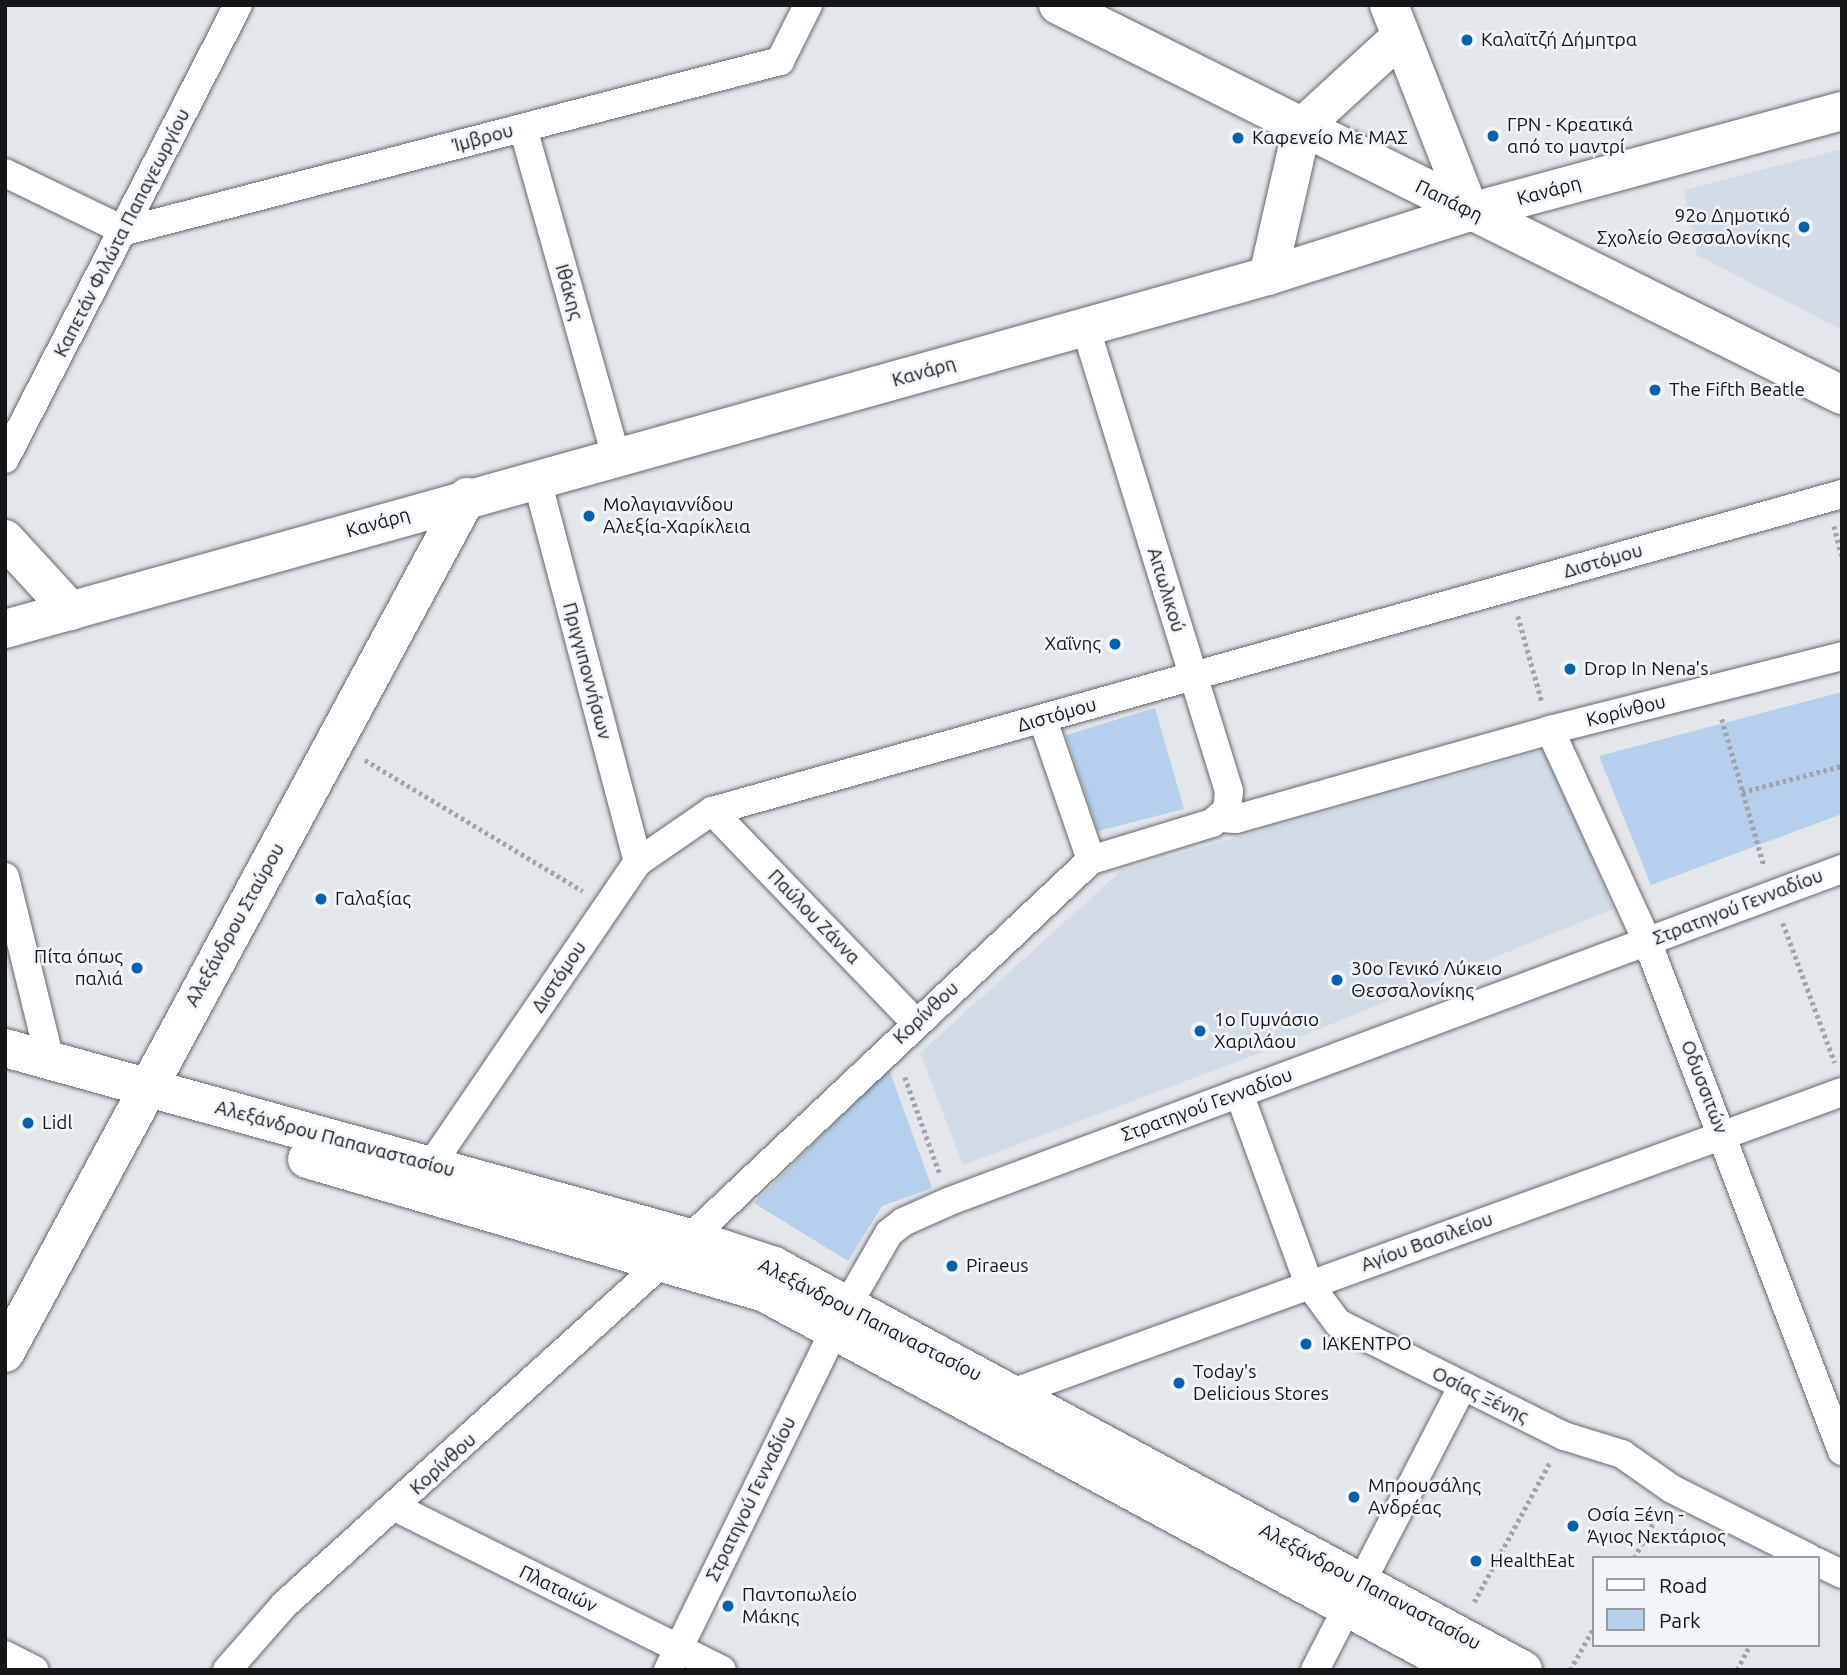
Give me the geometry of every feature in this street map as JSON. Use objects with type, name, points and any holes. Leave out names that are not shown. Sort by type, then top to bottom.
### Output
[{"type":"main road","name":"Παπάφη","points":[[1058,5],[1470,212],[1841,393]]},
{"type":"main road","points":[[1268,276],[1303,127],[1394,22],[1470,212]]},
{"type":"main road","name":"Κανάρη","points":[[5,629],[467,497],[537,480],[1268,276],[1470,212],[1842,111]]},
{"type":"main road","name":"Αλεξάνδρου Σταύρου","points":[[5,1353],[467,497]]},
{"type":"main road","points":[[5,539],[71,611]]},
{"type":"main road","name":"Αλεξάνδρου Παπαναστασίου","points":[[5,1048],[50,1060],[141,1098],[677,1250],[774,1266],[841,1316],[1460,1651],[1523,1670]]},
{"type":"main road","name":"Αλεξάνδρου Παπαναστασίου","points":[[5,1075],[141,1098],[431,1165],[677,1250]]},
{"type":"main road","name":"Αλεξάνδρου Παπαναστασίου","points":[[841,1316],[1012,1393],[1355,1594]]},
{"type":"street","name":"Καπετάν Φιλώτα Παπαγεωργίου","points":[[5,459],[125,231],[238,5]]},
{"type":"street","name":"Ίμβρου","points":[[125,231],[780,61],[808,5]]},
{"type":"street","name":"Ιθάκης","points":[[523,128],[616,457]]},
{"type":"street","points":[[5,173],[125,231]]},
{"type":"street","name":"Αιτωλικού","points":[[1085,327],[1229,791],[1227,810],[1221,818]]},
{"type":"street","name":"Πριγγιποννήσων","points":[[537,480],[638,862]]},
{"type":"street","name":"Διστόμου","points":[[431,1165],[638,862],[712,811],[1842,494]]},
{"type":"street","name":"Κορίνθου","points":[[227,1670],[285,1604],[677,1250],[1091,860],[1188,831],[1221,818],[1236,818],[1550,730],[1842,656]]},
{"type":"street","points":[[1043,720],[1091,860]]},
{"type":"street","name":"Οδυσσιτών","points":[[1550,730],[1647,941],[1842,1451]]},
{"type":"street","name":"Παύλου Ζάννα","points":[[712,811],[916,1023]]},
{"type":"street","name":"Στρατηγού Γενναδίου","points":[[673,1659],[841,1316],[889,1233],[903,1222],[950,1201],[1842,869]]},
{"type":"street","points":[[5,877],[50,1060]]},
{"type":"street","name":"Αγίου Βασιλείου","points":[[1012,1393],[1723,1136],[1839,1080]]},
{"type":"street","name":"Οσίας Ξένης","points":[[1239,1093],[1308,1284],[1343,1327],[1564,1436],[1622,1454],[1672,1489],[1805,1556]]},
{"type":"street","points":[[1315,1670],[1355,1594],[1473,1392]]},
{"type":"street","name":"Πλαταιών","points":[[395,1507],[673,1659],[722,1670]]},
{"type":"street","points":[[1819,1563],[1842,1574]]},
{"type":"street","points":[[5,1656],[34,1670]]},
{"type":"path","points":[[1510,587],[1550,730]]},
{"type":"path","points":[[1714,690],[1772,894],[1839,1080]]},
{"type":"path","points":[[335,742],[608,906]]},
{"type":"path","points":[[1742,792],[1842,766]]},
{"type":"path","points":[[893,1044],[950,1201]]},
{"type":"path","points":[[1460,1651],[1564,1436]]},
{"type":"path","points":[[1635,1556],[1672,1489]]},
{"type":"path","points":[[1570,1670],[1591,1633]]},
{"type":"path","points":[[1737,1670],[1749,1647]]},
{"type":"shaded area","points":[[1842,149],[1842,330],[1697,255],[1684,190]]},
{"type":"shaded area","points":[[1545,750],[1613,909],[1258,1054],[963,1165],[920,1053],[1122,870]]},
{"type":"green space","points":[[1842,692],[1842,814],[1651,885],[1599,756]]},
{"type":"green space","points":[[1155,708],[1184,809],[1098,831],[1066,735]]},
{"type":"green space","points":[[889,1069],[932,1188],[882,1206],[848,1261],[754,1203]]},
{"type":"place","name":"Καλαϊτζή Δήμητρα","points":[[1467,40]]},
{"type":"place","name":"ΓΡΝ - Κρεατικά από το μαντρί","points":[[1493,136]]},
{"type":"place","name":"Καφενείο Με ΜΑΣ","points":[[1238,138]]},
{"type":"place","name":"92ο Δημοτικό Σχολείο Θεσσαλονίκης","points":[[1804,227]]},
{"type":"place","name":"The Fifth Beatle","points":[[1655,390]]},
{"type":"place","name":"Μολαγιαννίδου Αλεξία-Χαρίκλεια","points":[[589,516]]},
{"type":"place","name":"Χαΐνης","points":[[1115,644]]},
{"type":"place","name":"Drop In Nena's","points":[[1570,669]]},
{"type":"place","name":"Γαλαξίας","points":[[321,899]]},
{"type":"place","name":"Πίτα όπως παλιά","points":[[137,968]]},
{"type":"place","name":"30ο Γενικό Λύκειο Θεσσαλονίκης","points":[[1337,980]]},
{"type":"place","name":"1ο Γυμνάσιο Χαριλάου","points":[[1200,1031]]},
{"type":"place","name":"Lidl","points":[[28,1123]]},
{"type":"place","name":"Piraeus","points":[[952,1266]]},
{"type":"place","name":"ΙΑΚΕΝΤΡΟ","points":[[1306,1344]]},
{"type":"place","name":"Today's Delicious Stores","points":[[1179,1383]]},
{"type":"place","name":"Μπρουσάλης Ανδρέας","points":[[1354,1497]]},
{"type":"place","name":"Οσία Ξένη - Άγιος Νεκτάριος","points":[[1573,1526]]},
{"type":"place","name":"HealthEat","points":[[1476,1561]]},
{"type":"place","name":"Παντοπωλείο Μάκης","points":[[728,1606]]}]
